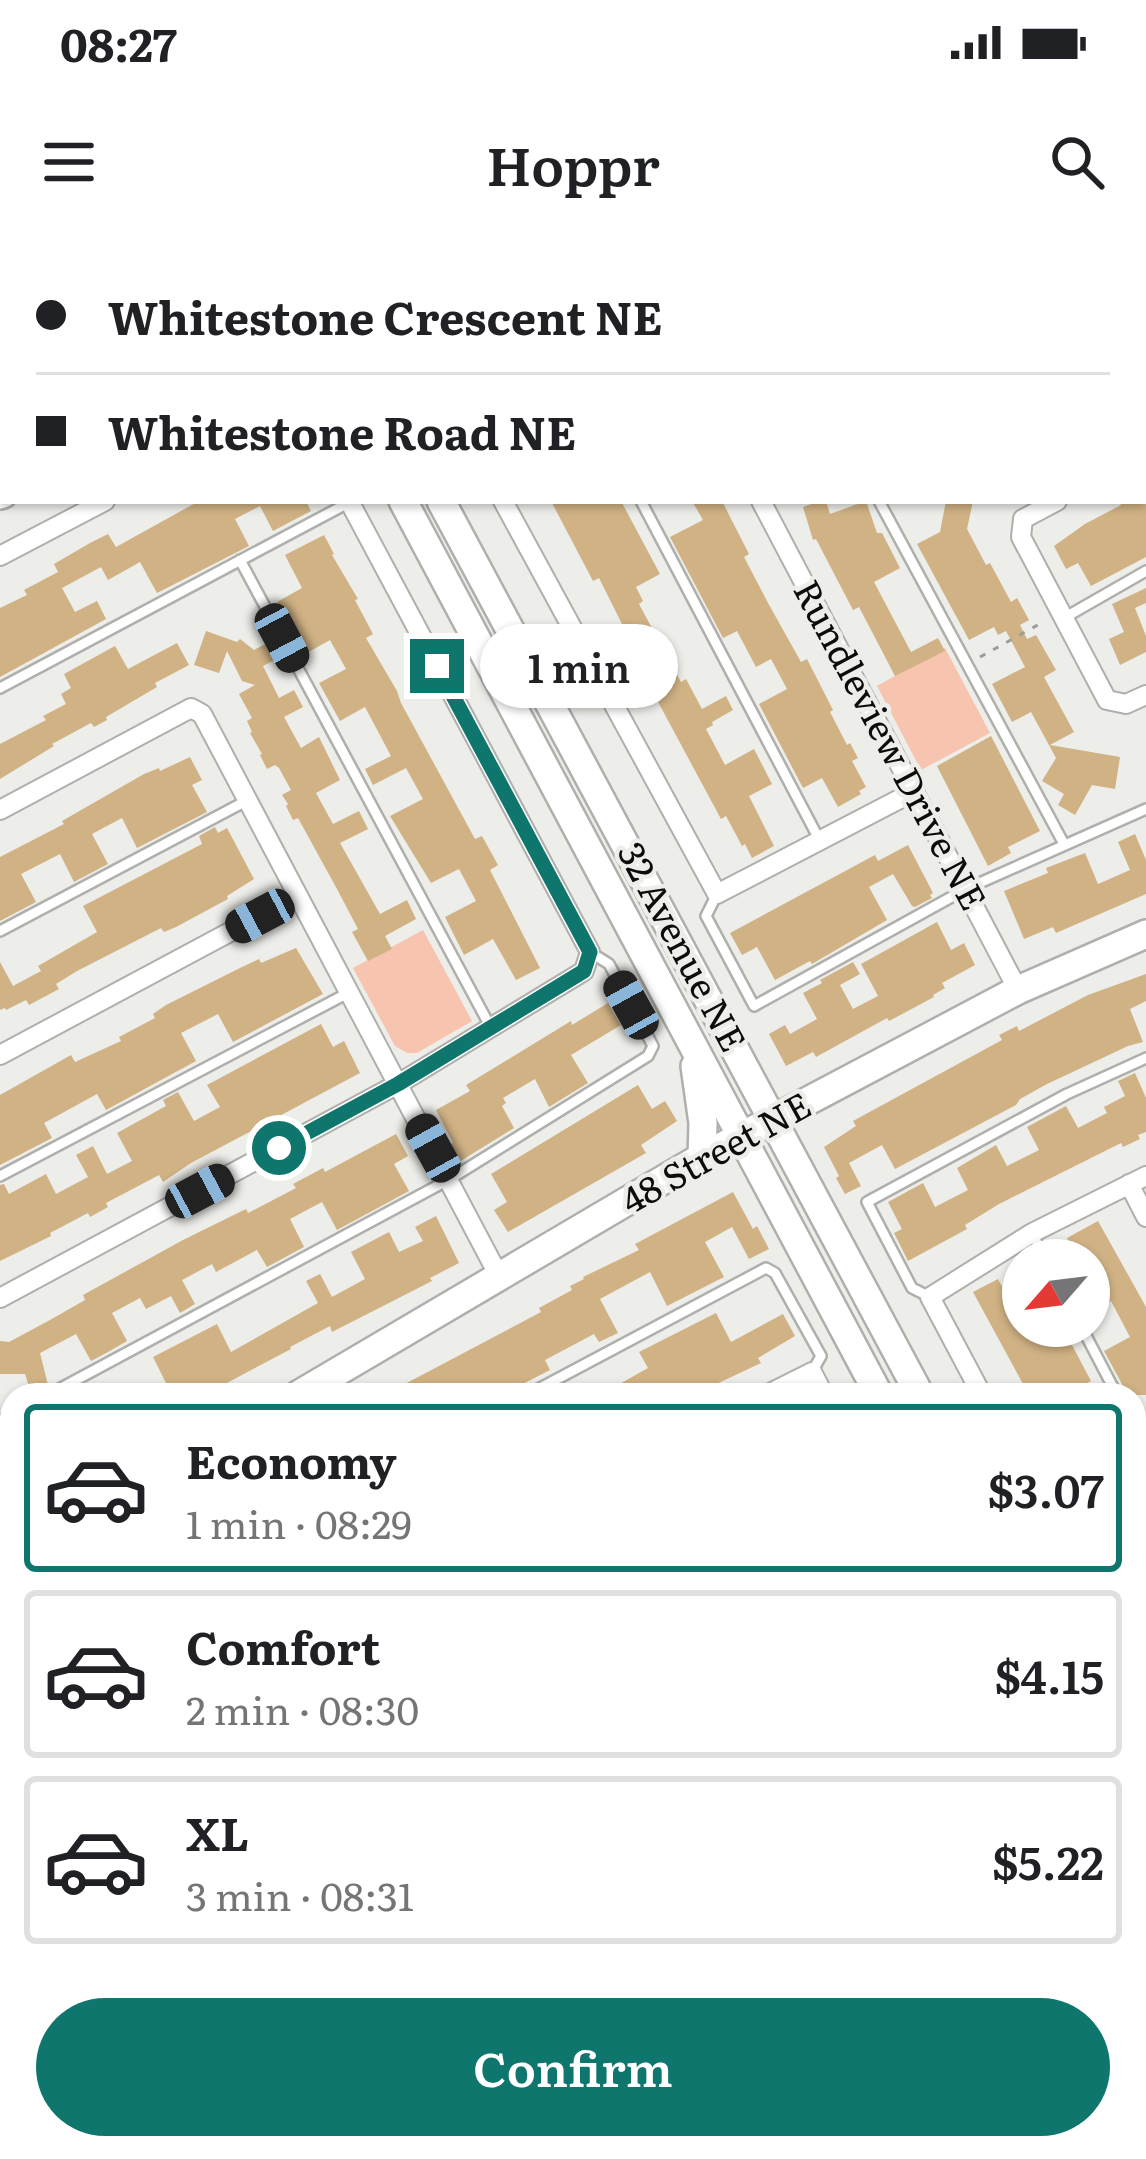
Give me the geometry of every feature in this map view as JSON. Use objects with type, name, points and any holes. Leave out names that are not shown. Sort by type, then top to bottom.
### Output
[{"type":"main road","name":"32 Avenue NE","points":[[405,504],[873,1383]]},
{"type":"main road","name":"32 Avenue NE","points":[[443,504],[914,1383]]},
{"type":"main road","name":"48 Street NE","points":[[319,1383],[702,1157],[1018,990],[1146,934]]},
{"type":"main road","points":[[687,1033],[699,1086],[702,1157]]},
{"type":"street","points":[[0,556],[99,504]]},
{"type":"street","points":[[0,1298],[398,1084],[584,971],[590,952],[352,504]]},
{"type":"street","points":[[505,504],[717,894],[915,791]]},
{"type":"street","name":"Rundleview Drive NE","points":[[762,504],[1018,990]]},
{"type":"street","points":[[1051,504],[1023,519],[1021,537],[1107,700],[1126,704],[1146,695]]},
{"type":"street","points":[[0,810],[190,708],[202,714],[500,1278]]},
{"type":"street","points":[[0,1055],[297,896]]},
{"type":"street","points":[[976,1383],[930,1297],[1032,1233],[1137,1180],[1146,1217]]},
{"type":"street","points":[[790,1383],[812,1372],[818,1383]]},
{"type":"lane","points":[[0,688],[344,504]]},
{"type":"lane","points":[[643,504],[820,841]]},
{"type":"lane","points":[[881,504],[1064,844]]},
{"type":"lane","points":[[240,560],[491,1028]]},
{"type":"lane","points":[[1064,618],[1146,572]]},
{"type":"lane","points":[[0,931],[248,800]]},
{"type":"lane","points":[[717,894],[706,916],[754,1006],[966,889],[1146,809]]},
{"type":"lane","points":[[70,1383],[450,1179],[648,1056],[653,1046],[609,964],[590,952]]},
{"type":"lane","points":[[0,1176],[348,993]]},
{"type":"lane","points":[[930,1297],[912,1288],[867,1202],[1066,1094],[1146,1058]]},
{"type":"lane","points":[[1032,1233],[1035,1239]]},
{"type":"lane","points":[[550,1383],[766,1268],[776,1273],[820,1356],[812,1372]]},
{"type":"lane","points":[[1092,1347],[1111,1383]]},
{"type":"path","points":[[966,665],[1050,619],[1064,618]]},
{"type":"shaded area","points":[[945,648],[990,733],[921,770],[877,686]]},
{"type":"shaded area","points":[[423,930],[472,1021],[417,1053],[407,1053],[395,1046],[353,968]]},
{"type":"building","points":[[194,504],[308,504],[311,511],[273,531],[260,506],[235,519],[249,546],[157,593],[140,562],[108,580],[101,567],[62,588],[75,612],[97,601],[106,619],[0,677],[0,608],[27,595],[24,590],[58,572],[54,564],[90,543],[108,534],[116,547]]},
{"type":"building","points":[[553,504],[623,504],[660,574],[636,587],[643,601],[639,604],[681,682],[686,679],[702,709],[726,696],[733,710],[706,729],[725,765],[754,749],[772,784],[749,796],[774,846],[752,858],[726,816],[721,819],[645,669],[636,674],[629,659],[637,654],[599,578],[593,581]]},
{"type":"building","points":[[694,504],[724,504],[768,603],[801,662],[807,659],[847,745],[858,758],[852,761],[866,787],[838,807],[822,778],[803,788],[759,704],[787,689],[771,659],[756,667],[737,631],[723,638],[670,537],[703,520]]},
{"type":"building","points":[[827,504],[830,514],[867,504],[877,533],[882,533],[900,568],[874,582],[911,652],[938,638],[945,651],[895,676],[859,607],[853,610],[813,540],[803,507]]},
{"type":"building","points":[[945,504],[972,504],[967,529],[1011,602],[1017,598],[1029,620],[1020,625],[1027,639],[1036,635],[1056,670],[1044,677],[1074,732],[1050,745],[1120,757],[1115,789],[1092,785],[1075,815],[1058,805],[1064,794],[1042,781],[1056,758],[1031,712],[1012,722],[992,684],[1025,667],[1006,631],[998,635],[994,627],[969,640],[917,544],[940,532]]},
{"type":"building","points":[[1146,504],[1146,557],[1091,586],[1078,563],[1066,569],[1054,546],[1121,505]]},
{"type":"building","points":[[324,535],[373,634],[366,638],[475,839],[482,836],[498,865],[490,870],[540,968],[516,980],[493,939],[464,955],[445,917],[476,901],[459,869],[431,883],[390,816],[423,799],[406,768],[373,785],[365,769],[391,756],[365,707],[340,721],[319,683],[346,669],[330,640],[305,654],[277,602],[302,588],[285,555]]},
{"type":"building","points":[[1146,588],[1146,603],[1135,608],[1146,636],[1146,652],[1120,665],[1109,639],[1124,632],[1112,604]]},
{"type":"building","points":[[206,631],[237,642],[240,639],[254,650],[269,642],[278,658],[263,666],[279,698],[294,690],[303,707],[284,717],[301,748],[319,737],[340,780],[316,793],[333,824],[359,811],[368,829],[340,843],[380,914],[407,900],[416,919],[385,936],[392,949],[368,961],[337,889],[298,818],[293,820],[282,795],[291,790],[279,768],[267,769],[250,733],[247,721],[252,718],[239,694],[255,685],[242,681],[227,651],[219,673],[194,665]]},
{"type":"building","points":[[177,643],[189,665],[155,683],[157,687],[107,720],[94,727],[91,723],[52,744],[0,779],[0,744],[66,704],[61,694],[71,688],[64,674],[115,646],[128,669]]},
{"type":"building","points":[[991,736],[1040,831],[1008,847],[1011,853],[988,866],[937,766]]},
{"type":"building","points":[[190,757],[202,780],[192,785],[207,812],[137,848],[122,818],[92,834],[108,864],[74,882],[60,854],[21,874],[36,902],[0,921],[0,857],[144,774]]},
{"type":"building","points":[[215,827],[218,833],[227,828],[254,879],[176,927],[164,932],[161,928],[77,971],[56,984],[59,989],[29,1005],[26,1000],[0,1010],[0,962],[13,986],[41,971],[38,966],[97,932],[83,906],[202,844],[199,836]]},
{"type":"building","points":[[1135,834],[1146,860],[1146,894],[1056,933],[1053,927],[1024,939],[1004,891],[1085,853],[1098,884],[1130,870],[1118,842]]},
{"type":"building","points":[[908,845],[932,898],[912,906],[893,874],[869,887],[887,920],[812,964],[775,980],[757,947],[742,955],[730,933],[875,855],[878,861]]},
{"type":"building","points":[[937,922],[951,950],[964,943],[975,965],[942,983],[945,988],[934,997],[816,1057],[813,1052],[786,1066],[769,1034],[785,1025],[790,1034],[817,1019],[803,993],[853,962],[860,974],[840,985],[853,1009],[878,996],[861,964]]},
{"type":"building","points":[[296,948],[323,994],[233,1042],[218,1014],[181,1033],[196,1061],[106,1110],[97,1094],[44,1123],[52,1138],[0,1165],[0,1095],[71,1055],[75,1062],[121,1041],[119,1037],[155,1018],[153,1014],[166,1005],[242,967]]},
{"type":"building","points":[[1146,974],[1146,1001],[1130,1009],[1143,1042],[1047,1084],[895,1169],[882,1145],[849,1163],[861,1186],[845,1194],[824,1147],[856,1126],[853,1121],[1002,1040],[999,1035],[1017,1026],[1019,1031],[1088,995]]},
{"type":"building","points":[[608,1003],[621,1025],[571,1055],[588,1083],[549,1107],[535,1079],[503,1098],[502,1106],[514,1128],[459,1162],[436,1110],[470,1091],[466,1085]]},
{"type":"building","points":[[321,1024],[333,1047],[344,1041],[360,1073],[163,1182],[159,1175],[106,1203],[108,1207],[90,1217],[88,1213],[0,1261],[0,1185],[9,1194],[46,1174],[56,1194],[88,1177],[76,1155],[93,1146],[107,1174],[132,1161],[117,1133],[166,1106],[163,1100],[178,1092],[194,1121],[220,1107],[207,1085]]},
{"type":"building","points":[[1135,1073],[1146,1098],[1146,1132],[1138,1135],[1140,1139],[1123,1147],[1121,1143],[999,1204],[965,1225],[967,1229],[908,1261],[894,1233],[902,1229],[888,1202],[923,1183],[935,1207],[968,1190],[957,1168],[996,1145],[1007,1166],[1039,1150],[1027,1127],[1066,1106],[1078,1128],[1107,1113],[1104,1107],[1125,1096],[1118,1081]]},
{"type":"building","points":[[638,1085],[652,1109],[665,1101],[677,1121],[641,1145],[646,1153],[508,1232],[494,1210],[507,1202],[491,1174]]},
{"type":"building","points":[[396,1134],[408,1156],[394,1164],[409,1191],[337,1230],[322,1202],[290,1219],[304,1247],[267,1267],[257,1250],[216,1272],[212,1264],[182,1280],[195,1304],[180,1313],[171,1296],[146,1309],[140,1298],[112,1313],[127,1341],[91,1361],[76,1334],[40,1353],[48,1383],[28,1383],[25,1374],[0,1374],[0,1341],[9,1342],[183,1240],[246,1209],[248,1213],[323,1168],[325,1172]]},
{"type":"building","points":[[733,1192],[769,1249],[749,1259],[732,1227],[705,1242],[724,1277],[667,1306],[650,1272],[600,1299],[618,1333],[599,1342],[594,1334],[545,1360],[550,1370],[525,1383],[407,1383],[541,1312],[539,1308],[572,1290],[570,1286],[583,1277],[639,1250],[635,1244]]},
{"type":"building","points":[[436,1216],[459,1263],[227,1383],[166,1383],[153,1357],[217,1324],[231,1352],[318,1303],[306,1281],[320,1274],[332,1297],[365,1279],[351,1252],[389,1232],[399,1252],[423,1241],[415,1227]]},
{"type":"building","points":[[1098,1221],[1108,1239],[1068,1239],[1067,1238]]},
{"type":"building","points":[[1110,1242],[1146,1307],[1146,1383],[1121,1383],[1104,1351],[1130,1337],[1110,1302]]},
{"type":"building","points":[[998,1279],[1002,1286],[1002,1345],[973,1292]]},
{"type":"building","points":[[716,1313],[731,1342],[783,1314],[795,1336],[758,1358],[761,1363],[718,1383],[621,1383],[648,1368],[639,1352]]},
{"type":"building","points":[[1003,1347],[1073,1347],[1091,1381],[1087,1383],[1022,1383]]},
{"type":"route","points":[[279,1148],[398,1084],[584,971],[590,952],[437,666]]}]
